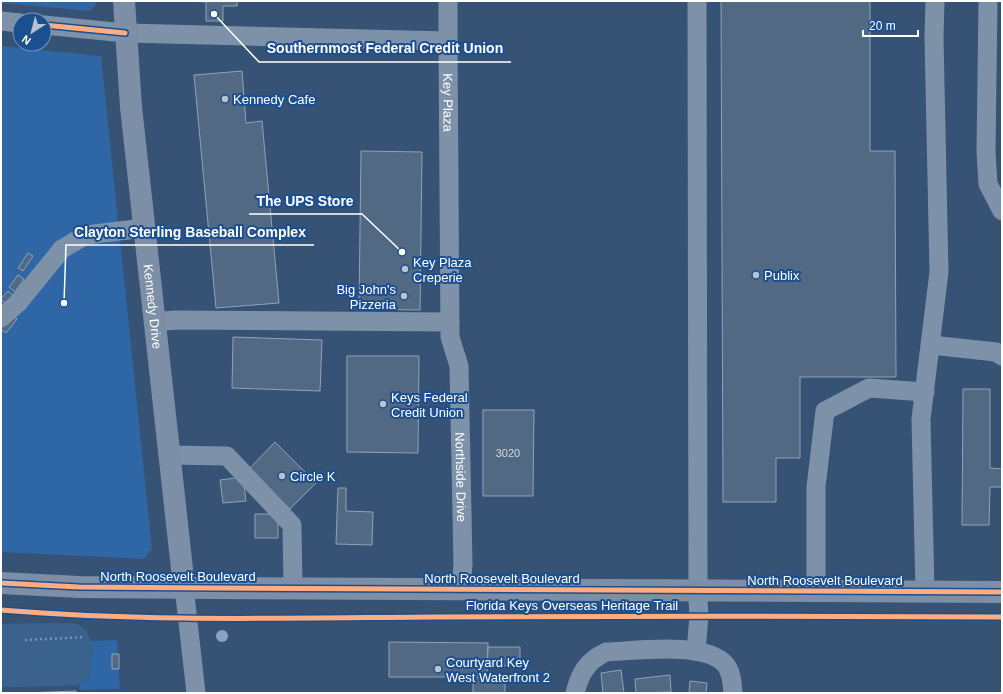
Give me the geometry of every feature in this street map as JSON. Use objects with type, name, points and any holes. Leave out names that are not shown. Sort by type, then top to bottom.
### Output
[{"type":"main road","name":"Kennedy Drive","points":[[124,1],[125,33],[144,228],[184,587]]},
{"type":"main road","name":"North Roosevelt Boulevard","points":[[1,583],[79,587],[1002,592]]},
{"type":"street","name":"Key Plaza","points":[[448,1],[450,337],[459,366]]},
{"type":"street","points":[[696,651],[700,616],[698,591],[697,1]]},
{"type":"street","points":[[925,591],[921,419],[939,272],[934,37],[935,1]]},
{"type":"street","points":[[988,1],[994,53],[994,152],[988,184],[1002,211]]},
{"type":"street","points":[[1,21],[12,22]]},
{"type":"street","points":[[52,26],[125,33],[448,41]]},
{"type":"street","points":[[1,318],[18,303],[62,249],[86,235],[144,228]]},
{"type":"street","points":[[154,322],[176,320],[450,322]]},
{"type":"street","points":[[931,345],[996,352],[1002,356]]},
{"type":"street","name":"Northside Drive","points":[[459,366],[462,564],[461,589]]},
{"type":"street","points":[[816,590],[816,487],[825,410],[869,388],[925,392]]},
{"type":"street","points":[[170,456],[227,456],[292,525],[293,587]]},
{"type":"street","points":[[184,587],[196,693]]},
{"type":"street","points":[[575,693],[579,677],[587,664],[595,657],[606,652],[678,649],[705,652],[716,657],[726,665],[732,679],[733,693]]},
{"type":"path","points":[[25,640],[85,637]]},
{"type":"shaded area","points":[[1,1],[96,1],[95,6],[89,11],[1,3]]},
{"type":"shaded area","points":[[1,46],[12,47],[12,52],[52,51],[101,56],[152,549],[144,559],[1,552]]},
{"type":"shaded area","points":[[1,624],[78,624],[87,632],[91,641],[117,640],[120,689],[80,690],[79,684],[60,686],[1,687]]},
{"type":"shaded area","points":[[1,624],[78,624],[89,636],[92,642],[93,654],[89,677],[77,685],[1,687]]},
{"type":"building","points":[[188,1],[237,1],[237,6],[223,6],[223,21],[206,21],[206,2]]},
{"type":"building","points":[[721,1],[870,1],[870,151],[895,151],[896,377],[800,377],[800,458],[776,458],[776,502],[723,502]]},
{"type":"building","points":[[242,71],[246,123],[262,121],[279,303],[216,308],[194,75]]},
{"type":"building","points":[[361,151],[422,152],[420,310],[359,309]]},
{"type":"building","points":[[28,253],[33,256],[23,271],[18,268]]},
{"type":"building","points":[[18,275],[24,279],[15,292],[9,287]]},
{"type":"building","points":[[8,291],[13,295],[6,304],[1,299]]},
{"type":"building","points":[[11,315],[17,319],[6,333],[1,329]]},
{"type":"building","points":[[233,337],[322,340],[320,391],[232,388]]},
{"type":"building","name":"Keys Federal Credit Union","points":[[347,356],[419,356],[418,453],[347,452]]},
{"type":"building","points":[[963,389],[990,389],[990,468],[1002,469],[1002,487],[990,487],[989,525],[962,525]]},
{"type":"building","points":[[483,410],[534,410],[533,496],[483,496]]},
{"type":"building","name":"Circle K","points":[[275,442],[316,483],[290,509],[249,469]]},
{"type":"building","points":[[243,477],[246,501],[223,503],[220,480]]},
{"type":"building","points":[[338,488],[346,488],[346,511],[373,512],[372,545],[336,544]]},
{"type":"building","name":"Circle K","points":[[255,514],[278,514],[278,538],[255,538]]},
{"type":"building","name":"Courtyard Key West Waterfront 2","points":[[389,642],[488,643],[487,672],[478,672],[478,678],[505,678],[505,693],[473,693],[473,677],[389,677]]},
{"type":"building","points":[[488,647],[520,647],[520,666],[487,665]]},
{"type":"building","points":[[112,654],[119,654],[119,669],[112,669]]},
{"type":"building","points":[[621,670],[624,693],[603,693],[601,673]]},
{"type":"building","points":[[670,675],[671,692],[636,693],[635,679]]},
{"type":"building","points":[[690,681],[707,683],[706,693],[689,693]]},
{"type":"building","points":[[76,691],[76,693],[26,693]]},
{"type":"cycle path","points":[[52,26],[125,33]]},
{"type":"cycle path","name":"Florida Keys Overseas Heritage Trail","points":[[1,583],[79,587],[1002,592]]},
{"type":"cycle path","name":"Florida Keys Overseas Heritage Trail","points":[[1,610],[55,614],[163,618],[646,616],[1002,617]]},
{"type":"place","name":"Southernmost Federal Credit Union","points":[[214,14]]},
{"type":"place","name":"Kennedy Cafe","points":[[225,99]]},
{"type":"place","name":"The UPS Store","points":[[402,252]]},
{"type":"place","name":"Key Plaza Creperie","points":[[405,269]]},
{"type":"place","name":"Publix","points":[[756,275]]},
{"type":"place","name":"Big John's Pizzeria","points":[[404,296]]},
{"type":"place","name":"Clayton Sterling Baseball Complex","points":[[64,303]]},
{"type":"place","name":"Keys Federal Credit Union","points":[[383,404]]},
{"type":"place","name":"Circle K","points":[[282,476]]},
{"type":"place","name":"Courtyard Key West Waterfront 2","points":[[438,669]]}]
